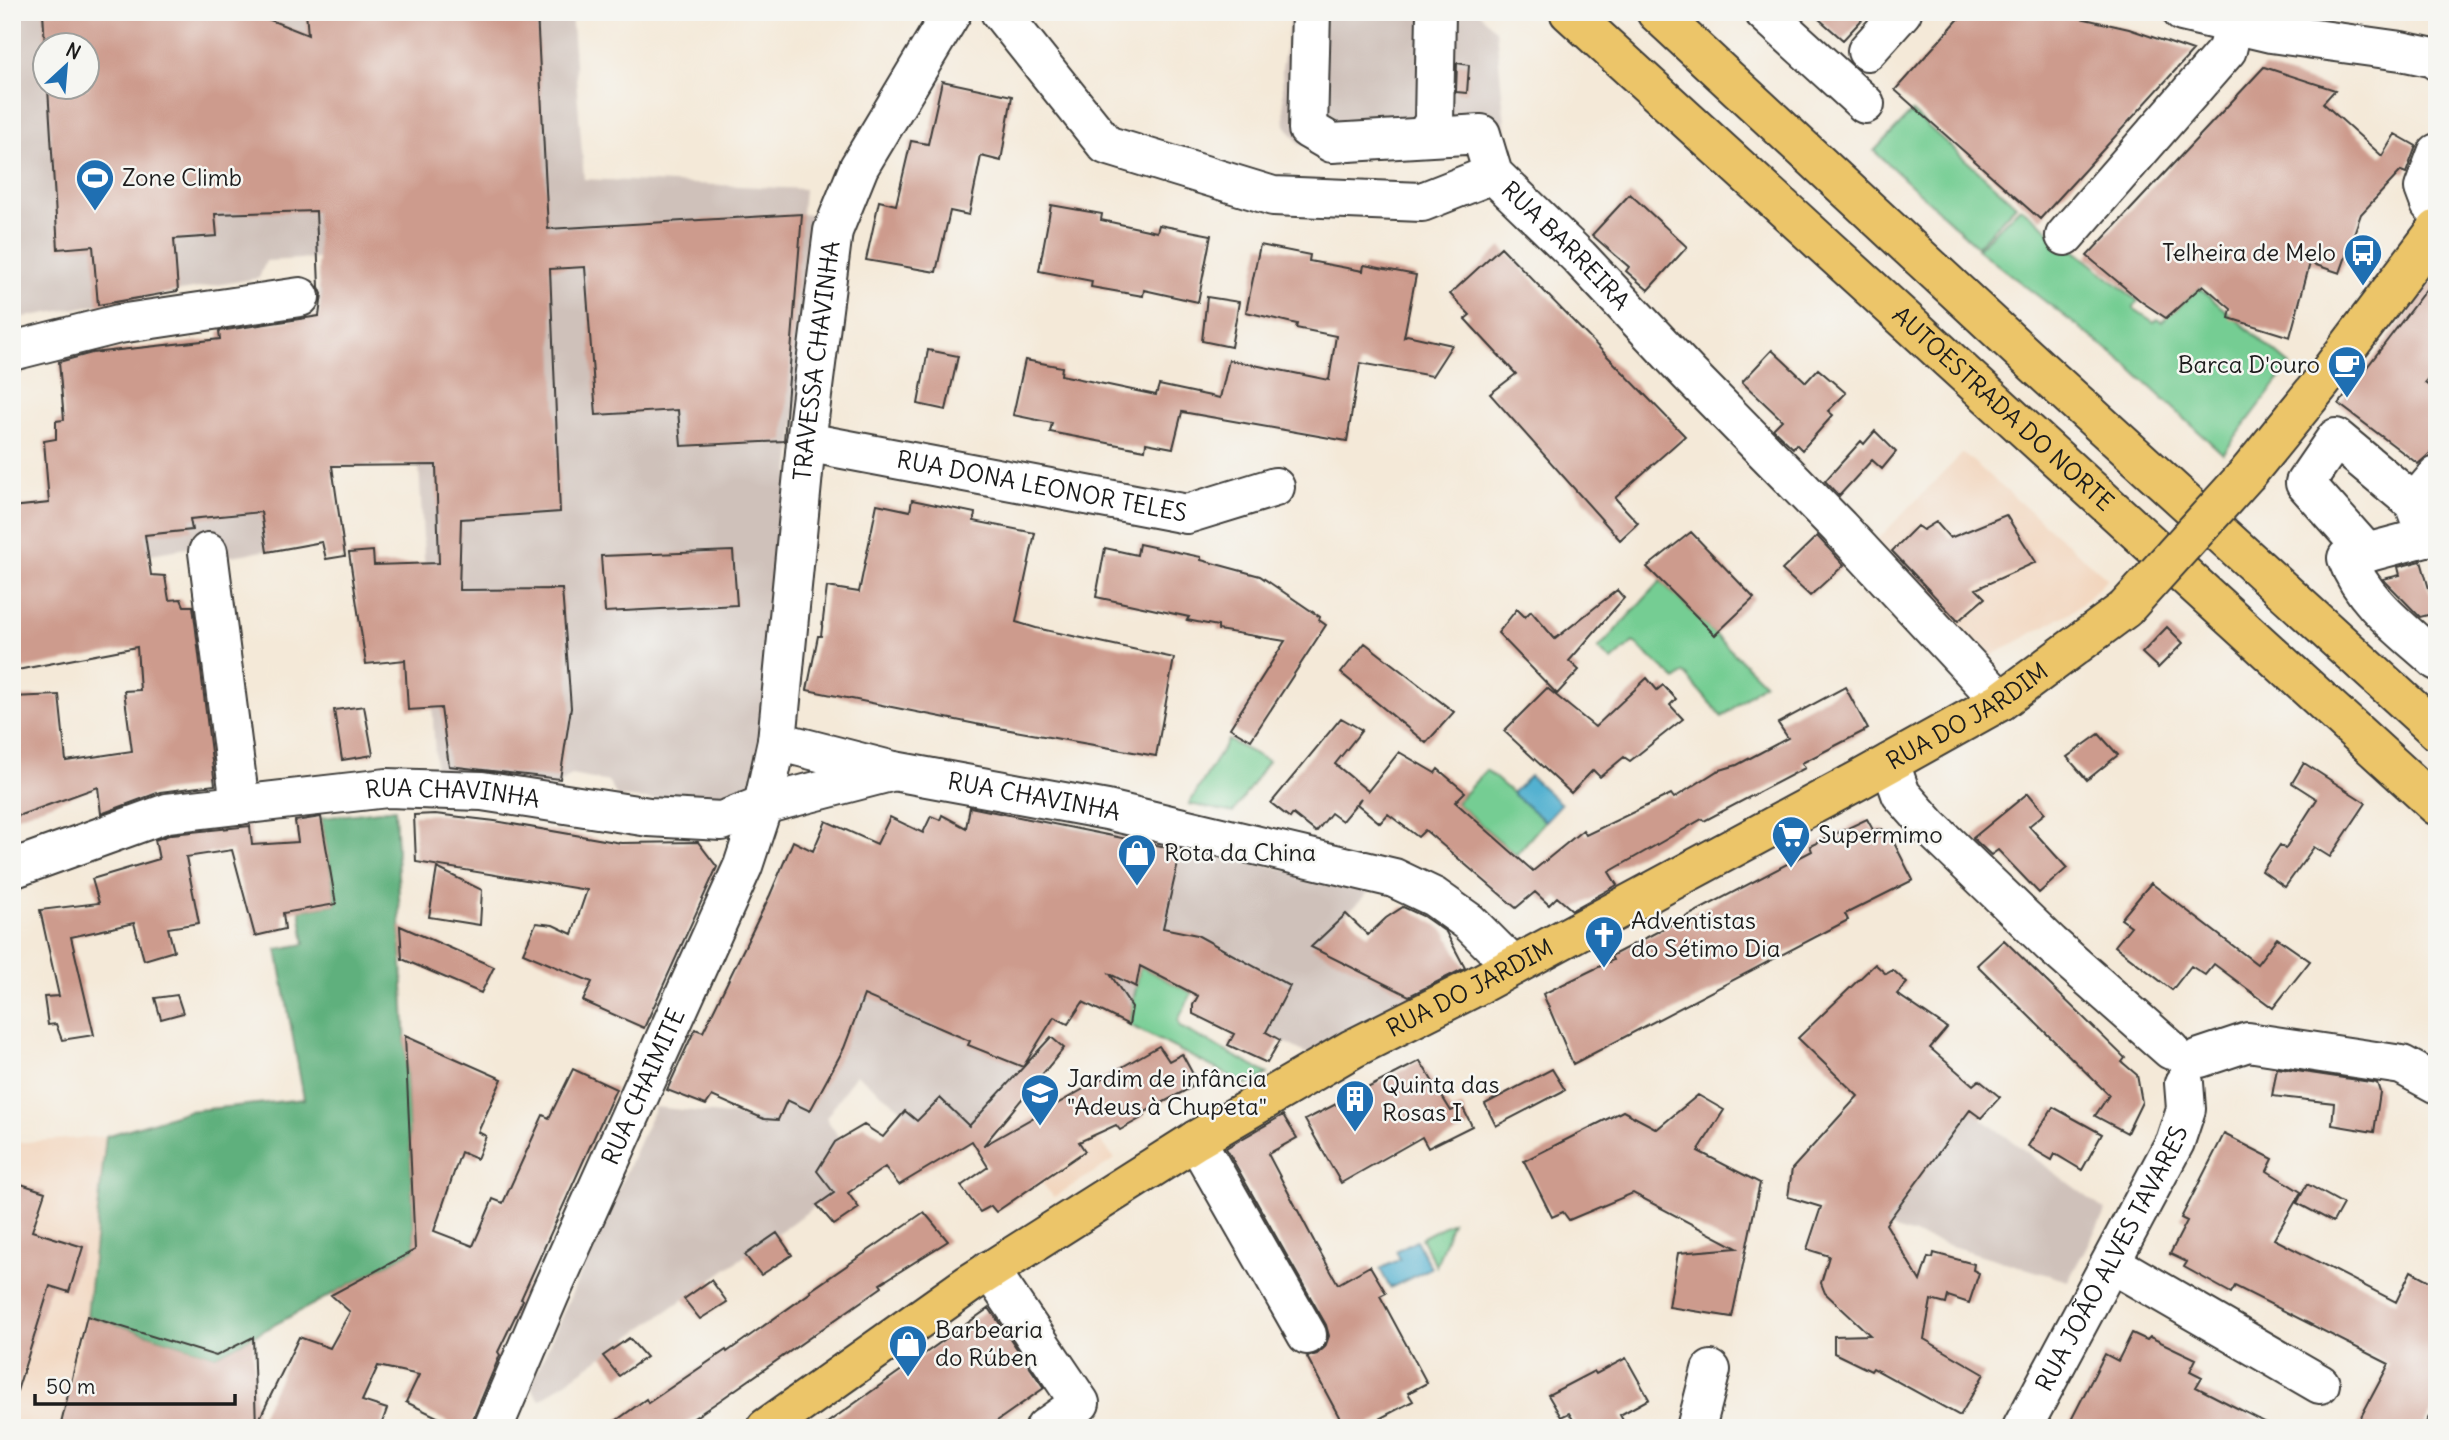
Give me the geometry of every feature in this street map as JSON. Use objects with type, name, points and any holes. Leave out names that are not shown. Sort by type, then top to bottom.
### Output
[{"type":"main road","name":"AUTOESTRADA DO NORTE","points":[[1569,12],[2437,806]]},
{"type":"main road","points":[[1656,12],[2050,378],[2437,731]]},
{"type":"main road","name":"RUA DO JARDIM","points":[[766,1428],[990,1270],[1196,1140],[1352,1048],[1513,966],[2001,701],[2126,609],[2248,473],[2321,383],[2437,229]]},
{"type":"street","name":"TRAVESSA CHAVINHA","points":[[777,741],[806,442],[833,231],[859,167],[953,12]]},
{"type":"street","name":"RUA BARREIRA","points":[[1000,12],[1106,145],[1273,196],[1422,201],[1493,174],[1579,257],[1839,527],[2001,701]]},
{"type":"street","points":[[1311,12],[1308,129],[1332,143],[1481,134],[1493,174]]},
{"type":"street","points":[[1424,137],[1434,122],[1436,12]]},
{"type":"street","points":[[1764,12],[1865,104]]},
{"type":"street","points":[[1867,51],[1902,12]]},
{"type":"street","points":[[2182,12],[2234,19],[2402,51],[2437,61]]},
{"type":"street","points":[[2065,236],[2227,50],[2234,19]]},
{"type":"street","points":[[2437,153],[2424,188],[2430,204],[2437,211]]},
{"type":"street","points":[[12,351],[119,324],[300,297]]},
{"type":"street","points":[[2357,556],[2428,512],[2336,438],[2305,483],[2357,556],[2354,577],[2371,601],[2437,661]]},
{"type":"street","name":"RUA DONA LEONOR TELES","points":[[806,442],[1187,514],[1275,487]]},
{"type":"street","points":[[208,552],[240,805]]},
{"type":"street","name":"RUA CHAVINHA","points":[[777,741],[894,771],[1107,810],[1394,878],[1434,897],[1469,922],[1513,966]]},
{"type":"street","name":"RUA CHAIMITE","points":[[493,1428],[556,1281],[743,866],[763,805],[777,741]]},
{"type":"street","points":[[1890,763],[1901,794],[1930,827],[2051,944],[2185,1064],[2248,1042],[2402,1065],[2437,1084]]},
{"type":"street","name":"RUA CHAVINHA","points":[[12,869],[167,813],[387,788],[482,791],[649,817],[722,821],[763,805],[894,771]]},
{"type":"street","name":"RUA JOÃO ALVES TAVARES","points":[[2022,1428],[2175,1142],[2186,1109],[2185,1064]]},
{"type":"street","points":[[1196,1140],[1307,1335]]},
{"type":"street","points":[[2111,1263],[2320,1384]]},
{"type":"street","points":[[990,1270],[1080,1403],[1045,1428]]},
{"type":"street","points":[[1696,1428],[1711,1370]]},
{"type":"shaded area","points":[[12,12],[571,12],[584,179],[804,189],[802,214],[817,216],[758,768],[747,788],[727,799],[672,801],[617,797],[609,782],[571,775],[554,788],[436,773],[419,465],[332,466],[342,539],[224,557],[219,543],[73,563],[324,403],[318,258],[266,261],[259,278],[12,319]]},
{"type":"shaded area","points":[[1291,12],[1478,12],[1496,30],[1507,145],[1300,145],[1285,125],[1282,69]]},
{"type":"shaded area","points":[[1963,453],[2108,579],[2076,609],[1982,661],[1873,544]]},
{"type":"shaded area","points":[[1027,817],[1374,887],[1312,947],[1412,997],[1307,1054],[1140,966],[1129,1025],[1068,995],[1023,1067],[969,1126],[940,1098],[917,1121],[856,1074],[826,1118],[863,1173],[540,1400],[530,1387],[655,1107],[778,1120],[873,903],[997,959]]},
{"type":"shaded area","points":[[1895,1054],[2106,1211],[2068,1281],[1788,1197],[1792,1169]]},
{"type":"shaded area","name":"Jardim de infância \"Adeus à Chupeta\"","points":[[1023,1067],[1079,1113],[1115,1159],[1054,1197],[980,1113]]},
{"type":"shaded area","points":[[106,1136],[87,1316],[60,1428],[12,1428],[12,1143]]},
{"type":"green space","points":[[1912,112],[2016,205],[1977,246],[1874,151]]},
{"type":"green space","points":[[2020,207],[2138,301],[2133,308],[2154,322],[2157,319],[2162,322],[2199,288],[2290,365],[2223,454],[2120,359],[1977,249]]},
{"type":"green space","points":[[1661,581],[1764,683],[1722,717],[1684,673],[1676,680],[1633,642],[1612,661],[1598,649]]},
{"type":"green space","points":[[1228,740],[1268,761],[1233,813],[1189,804]]},
{"type":"green space","points":[[1486,770],[1545,821],[1516,855],[1456,803]]},
{"type":"green space","points":[[395,809],[415,1250],[216,1356],[87,1316],[106,1136],[188,1111],[304,1099],[277,949],[305,944],[300,910],[336,904],[321,818]]},
{"type":"green space","points":[[1140,966],[1192,993],[1178,1020],[1180,1027],[1268,1074],[1248,1085],[1129,1025]]},
{"type":"green space","points":[[1452,1222],[1436,1266],[1421,1238]]},
{"type":"water","points":[[1530,776],[1561,804],[1545,821],[1512,793]]},
{"type":"water","points":[[1416,1240],[1431,1268],[1390,1288],[1380,1269],[1400,1259],[1396,1251]]},
{"type":"building","points":[[43,12],[250,12],[308,35],[306,12],[537,12],[548,229],[802,214],[784,441],[681,446],[678,410],[596,415],[585,267],[550,269],[560,512],[461,519],[459,590],[562,589],[571,708],[560,779],[449,766],[441,708],[408,710],[405,660],[366,664],[349,553],[373,551],[374,565],[439,563],[436,465],[332,466],[345,556],[326,559],[322,542],[267,552],[261,512],[190,519],[192,530],[145,535],[151,575],[165,576],[169,600],[181,599],[184,606],[193,606],[215,785],[160,792],[101,814],[98,787],[12,818],[12,697],[59,695],[66,761],[132,751],[124,691],[140,690],[137,647],[12,671],[12,507],[49,503],[44,441],[56,439],[56,421],[64,420],[59,362],[92,353],[220,339],[219,331],[319,316],[322,294],[319,287],[316,211],[215,214],[217,236],[174,239],[178,291],[98,305],[93,246],[58,249],[49,102],[102,102],[102,32],[44,32]]},
{"type":"building","points":[[1811,12],[1869,12],[1843,40]]},
{"type":"building","points":[[1965,12],[2054,12],[2129,29],[2193,51],[2040,219],[1895,90]]},
{"type":"building","points":[[1457,63],[1469,65],[1467,93],[1456,92]]},
{"type":"building","points":[[2264,67],[2335,90],[2323,103],[2382,156],[2395,134],[2416,146],[2406,173],[2401,171],[2361,214],[2340,273],[2310,263],[2290,337],[2229,318],[2231,309],[2203,285],[2166,318],[2142,302],[2087,256]]},
{"type":"building","points":[[942,81],[1012,96],[1001,161],[981,156],[969,215],[950,211],[936,272],[866,260],[879,201],[896,205],[911,141],[928,144]]},
{"type":"building","points":[[1630,194],[1687,247],[1648,290],[1626,271],[1629,267],[1592,235]]},
{"type":"building","points":[[1051,205],[1102,214],[1101,220],[1157,232],[1159,225],[1211,235],[1198,302],[1144,290],[1143,296],[1091,287],[1092,281],[1039,271]]},
{"type":"building","points":[[1260,245],[1310,255],[1309,261],[1363,271],[1364,265],[1416,275],[1404,337],[1407,335],[1452,345],[1432,376],[1360,363],[1347,441],[1182,412],[1173,448],[1146,443],[1145,450],[1050,432],[1052,423],[1013,415],[1025,360],[1062,367],[1061,375],[1156,395],[1159,385],[1220,398],[1229,360],[1329,380],[1336,336],[1296,328],[1297,324],[1246,312]]},
{"type":"building","points":[[1501,247],[1685,436],[1615,498],[1638,523],[1620,540],[1490,394],[1516,374],[1465,319],[1470,315],[1450,294]]},
{"type":"building","points":[[2437,275],[2437,368],[2425,383],[2437,392],[2437,447],[2418,464],[2339,404]]},
{"type":"building","points":[[1207,297],[1239,302],[1231,347],[1202,341]]},
{"type":"building","points":[[928,350],[958,356],[946,410],[918,404]]},
{"type":"building","points":[[1772,350],[1806,382],[1818,369],[1846,393],[1828,411],[1833,415],[1802,450],[1796,444],[1793,448],[1773,429],[1782,420],[1742,382]]},
{"type":"building","points":[[1875,431],[1896,452],[1882,469],[1872,460],[1839,496],[1825,481],[1861,441],[1864,444]]},
{"type":"building","points":[[912,500],[975,513],[974,521],[1035,533],[1016,622],[1174,658],[1156,756],[807,690],[818,636],[821,636],[827,587],[859,592],[877,504],[910,511]]},
{"type":"building","points":[[2006,515],[2036,562],[1976,589],[1985,598],[1958,621],[1892,551],[1917,526],[1923,530],[1936,522],[1950,538]]},
{"type":"building","points":[[1691,532],[1754,598],[1715,635],[1647,567]]},
{"type":"building","points":[[1817,536],[1844,565],[1810,596],[1782,570]]},
{"type":"building","points":[[1139,544],[1201,557],[1201,560],[1260,576],[1320,617],[1319,620],[1326,625],[1251,740],[1230,728],[1285,641],[1218,630],[1218,626],[1187,620],[1189,617],[1096,597],[1105,548],[1137,555]]},
{"type":"building","points":[[733,551],[737,605],[605,612],[601,556]]},
{"type":"building","points":[[2421,561],[2436,613],[2420,617],[2383,579],[2400,575],[2398,567]]},
{"type":"building","points":[[1617,590],[1624,598],[1569,661],[1579,670],[1557,694],[1498,633],[1517,609],[1525,617],[1531,611],[1555,639]]},
{"type":"building","points":[[2167,627],[2183,643],[2158,668],[2142,653]]},
{"type":"building","points":[[1365,643],[1454,712],[1426,743],[1341,673]]},
{"type":"building","points":[[1647,678],[1657,690],[1663,685],[1676,699],[1670,705],[1683,719],[1630,761],[1624,757],[1600,777],[1593,770],[1571,793],[1504,731],[1547,688],[1595,727]]},
{"type":"building","points":[[1845,687],[1868,729],[1802,763],[1805,768],[1704,821],[1702,819],[1609,872],[1617,885],[1572,910],[1557,897],[1549,905],[1535,892],[1516,908],[1425,830],[1418,837],[1388,814],[1380,823],[1357,804],[1361,798],[1342,821],[1331,813],[1316,832],[1293,814],[1290,818],[1271,803],[1341,718],[1362,730],[1335,764],[1368,791],[1399,752],[1435,773],[1438,769],[1465,792],[1455,802],[1533,871],[1583,830],[1586,835],[1671,794],[1674,798],[1717,771],[1737,765],[1788,738],[1778,723]]},
{"type":"building","points":[[364,706],[373,755],[342,760],[334,710]]},
{"type":"building","points":[[2099,734],[2118,755],[2087,780],[2067,757]]},
{"type":"building","points":[[2304,763],[2366,803],[2330,857],[2314,847],[2285,887],[2262,871],[2280,845],[2285,849],[2317,799],[2292,783]]},
{"type":"building","points":[[2028,793],[2045,813],[2029,826],[2067,868],[2039,893],[1998,850],[1991,855],[1973,838]]},
{"type":"building","points":[[970,807],[1181,850],[1163,928],[1197,935],[1290,986],[1266,1032],[1280,1040],[1267,1063],[1228,1045],[1234,1034],[1193,1014],[1193,1005],[1198,996],[1140,966],[1136,987],[1110,974],[1132,1007],[1129,1025],[1083,1002],[1068,1024],[1054,1017],[1023,1067],[968,1045],[970,1041],[864,995],[844,1048],[810,1111],[787,1100],[778,1120],[764,1119],[712,1096],[706,1105],[667,1090],[695,1029],[703,1032],[770,895],[793,841],[813,851],[826,821],[877,844],[890,817],[923,833],[931,816],[940,820],[942,815],[966,828]]},
{"type":"building","points":[[435,814],[495,821],[621,843],[698,842],[717,867],[644,1028],[583,1001],[592,982],[523,953],[536,923],[553,925],[572,934],[587,890],[416,862],[414,815]]},
{"type":"building","points":[[321,817],[336,904],[283,913],[285,929],[255,936],[232,850],[186,857],[199,923],[168,928],[174,951],[144,960],[134,923],[71,937],[94,1035],[62,1040],[56,1024],[48,1025],[44,997],[59,996],[40,910],[99,903],[92,879],[159,859],[155,840],[172,834],[250,826],[252,845],[298,842],[295,821]]},
{"type":"building","points":[[1867,819],[1873,830],[1882,829],[1890,835],[1913,880],[1845,914],[1848,920],[1573,1064],[1543,994],[1613,960],[1611,956],[1812,851],[1810,846]]},
{"type":"building","points":[[437,868],[482,890],[480,925],[429,917]]},
{"type":"building","points":[[2151,883],[2257,964],[2277,938],[2310,961],[2273,1008],[2214,964],[2205,975],[2191,966],[2172,990],[2115,946],[2131,926],[2121,919]]},
{"type":"building","points":[[1403,907],[1423,916],[1446,932],[1465,968],[1409,996],[1311,947],[1346,914],[1368,935]]},
{"type":"building","points":[[400,926],[494,967],[481,993],[402,959]]},
{"type":"building","points":[[2004,940],[2125,1058],[2122,1062],[2137,1075],[2142,1102],[2127,1133],[2095,1116],[2109,1095],[1977,965]]},
{"type":"building","points":[[1875,964],[1886,974],[1893,970],[1907,983],[1897,994],[1947,1028],[1930,1048],[1973,1085],[1979,1080],[2000,1097],[1981,1118],[1970,1110],[1886,1224],[1920,1281],[1928,1257],[1933,1258],[1934,1253],[1974,1264],[1973,1270],[1979,1273],[1969,1303],[1948,1296],[1946,1304],[1931,1300],[1924,1339],[1984,1374],[1960,1416],[1873,1368],[1871,1371],[1834,1353],[1834,1336],[1870,1335],[1825,1293],[1821,1283],[1829,1256],[1807,1249],[1821,1207],[1788,1197],[1792,1169],[1858,1096],[1798,1038]]},
{"type":"building","points":[[177,995],[183,1013],[161,1019],[155,998]]},
{"type":"building","points":[[405,1036],[502,1079],[478,1132],[486,1136],[477,1159],[461,1152],[434,1231],[473,1246],[493,1199],[503,1203],[543,1115],[549,1118],[573,1069],[616,1089],[498,1352],[500,1355],[473,1419],[472,1428],[460,1428],[406,1402],[419,1375],[378,1366],[362,1401],[387,1409],[380,1428],[60,1428],[87,1316],[216,1356],[253,1337],[256,1426],[299,1337],[330,1348],[350,1312],[331,1295],[415,1250]]},
{"type":"building","points":[[1051,1037],[1064,1048],[983,1146],[1159,1046],[1169,1061],[1182,1054],[1194,1076],[1188,1080],[1192,1087],[1143,1113],[1145,1116],[1120,1130],[1116,1125],[1079,1142],[1085,1151],[996,1212],[991,1206],[980,1212],[961,1186],[988,1167],[972,1141],[899,1185],[885,1167],[848,1193],[859,1208],[834,1225],[817,1205],[834,1193],[817,1171],[835,1142],[864,1125],[883,1137],[905,1111],[917,1121],[940,1098],[969,1126]]},
{"type":"building","points":[[1420,1061],[1451,1111],[1462,1106],[1472,1126],[1428,1148],[1422,1137],[1341,1183],[1305,1120]]},
{"type":"building","points":[[2277,1068],[2377,1083],[2380,1092],[2374,1132],[2332,1125],[2334,1103],[2272,1096]]},
{"type":"building","points":[[1552,1069],[1565,1090],[1496,1126],[1485,1104]]},
{"type":"building","points":[[1698,1095],[1724,1110],[1698,1151],[1760,1183],[1732,1317],[1669,1307],[1678,1253],[1737,1248],[1633,1193],[1569,1220],[1563,1212],[1552,1217],[1524,1161],[1623,1111],[1657,1129]]},
{"type":"building","points":[[2053,1107],[2102,1134],[2082,1170],[2055,1154],[2052,1160],[2028,1146]]},
{"type":"building","points":[[1283,1115],[1297,1138],[1268,1154],[1315,1243],[1338,1284],[1370,1266],[1386,1293],[1380,1296],[1427,1383],[1408,1393],[1413,1401],[1362,1428],[1345,1428],[1307,1357],[1317,1354],[1325,1347],[1329,1336],[1326,1325],[1226,1148]]},
{"type":"building","points":[[2224,1134],[2273,1159],[2267,1171],[2301,1192],[2274,1239],[2396,1302],[2411,1271],[2437,1285],[2437,1402],[2423,1428],[2355,1428],[2389,1364],[2235,1286],[2231,1293],[2184,1267],[2187,1262],[2170,1254],[2187,1221],[2181,1218]]},
{"type":"building","points":[[12,1181],[45,1192],[32,1231],[83,1247],[69,1292],[50,1286],[17,1391],[12,1391]]},
{"type":"building","points":[[2307,1184],[2343,1204],[2333,1222],[2297,1203]]},
{"type":"building","points":[[924,1212],[948,1241],[880,1284],[882,1287],[719,1401],[679,1428],[606,1428],[646,1399],[648,1403],[726,1350],[727,1352]]},
{"type":"building","points":[[777,1233],[792,1255],[761,1275],[745,1255]]},
{"type":"building","points":[[711,1280],[727,1302],[700,1319],[684,1299]]},
{"type":"building","points":[[989,1308],[1044,1388],[987,1428],[820,1428]]},
{"type":"building","points":[[2132,1333],[2147,1340],[2150,1337],[2196,1359],[2190,1371],[2202,1377],[2196,1387],[2276,1428],[2067,1428],[2105,1354],[2118,1361]]},
{"type":"building","points":[[629,1338],[646,1357],[619,1376],[603,1356]]},
{"type":"building","points":[[1626,1358],[1649,1399],[1620,1415],[1627,1428],[1578,1428],[1569,1413],[1561,1417],[1548,1395]]},
{"type":"place","name":"Zone Climb","points":[[95,212]]},
{"type":"place","name":"Telheira de Melo","points":[[2363,287]]},
{"type":"place","name":"Barca D'ouro","points":[[2347,399]]},
{"type":"place","name":"Supermimo","points":[[1791,869]]},
{"type":"place","name":"Rota da China","points":[[1137,887]]},
{"type":"place","name":"Adventistas do Sétimo Dia","points":[[1604,969]]},
{"type":"place","name":"Jardim de infância \"Adeus à Chupeta\"","points":[[1040,1127]]},
{"type":"place","name":"Quinta das Rosas I","points":[[1355,1133]]},
{"type":"place","name":"Barbearia do Rúben","points":[[908,1378]]}]
